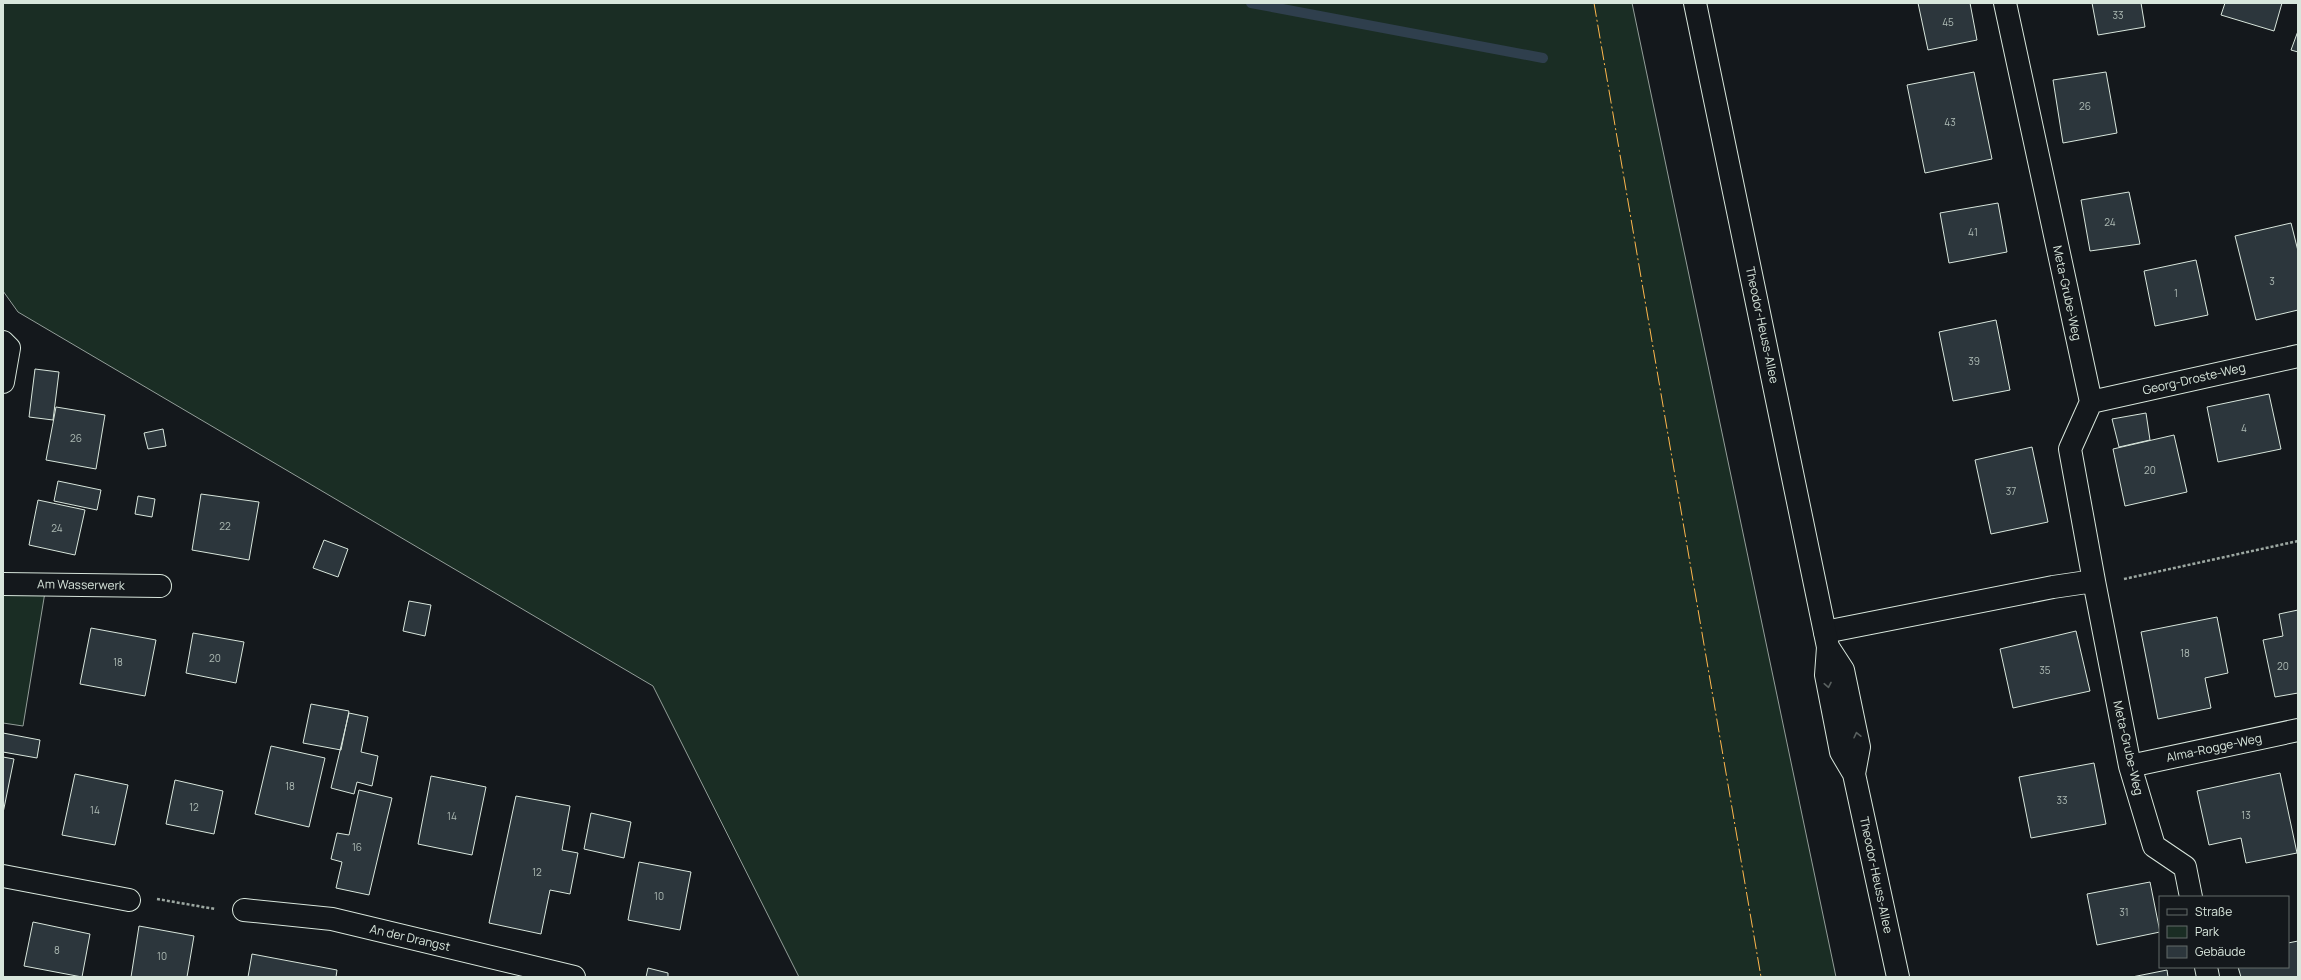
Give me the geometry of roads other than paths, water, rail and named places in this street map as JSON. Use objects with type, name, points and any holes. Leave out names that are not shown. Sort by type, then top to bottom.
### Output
[{"type":"street","name":"Theodor-Heuss-Allee","points":[[1695,3],[1826,639],[1826,675],[1841,752],[1854,774],[1898,977]]},
{"type":"street","name":"Meta-Grube-Weg","points":[[2006,3],[2090,402],[2070,449],[2130,766],[2154,846],[2185,867],[2191,896]]},
{"type":"street","points":[[3,342],[9,348],[3,382]]},
{"type":"street","name":"Georg-Droste-Weg","points":[[2090,402],[2298,356]]},
{"type":"street","points":[[1826,639],[2053,587],[2094,581]]},
{"type":"street","name":"Am Wasserwerk","points":[[3,584],[160,586]]},
{"type":"street","name":"Alma-Rogge-Weg","points":[[2130,766],[2298,730]]},
{"type":"street","points":[[3,876],[129,900]]},
{"type":"street","name":"An der Drangst","points":[[244,910],[332,920],[574,977]]},
{"type":"waterway","points":[[1251,3],[1543,58]]}]
